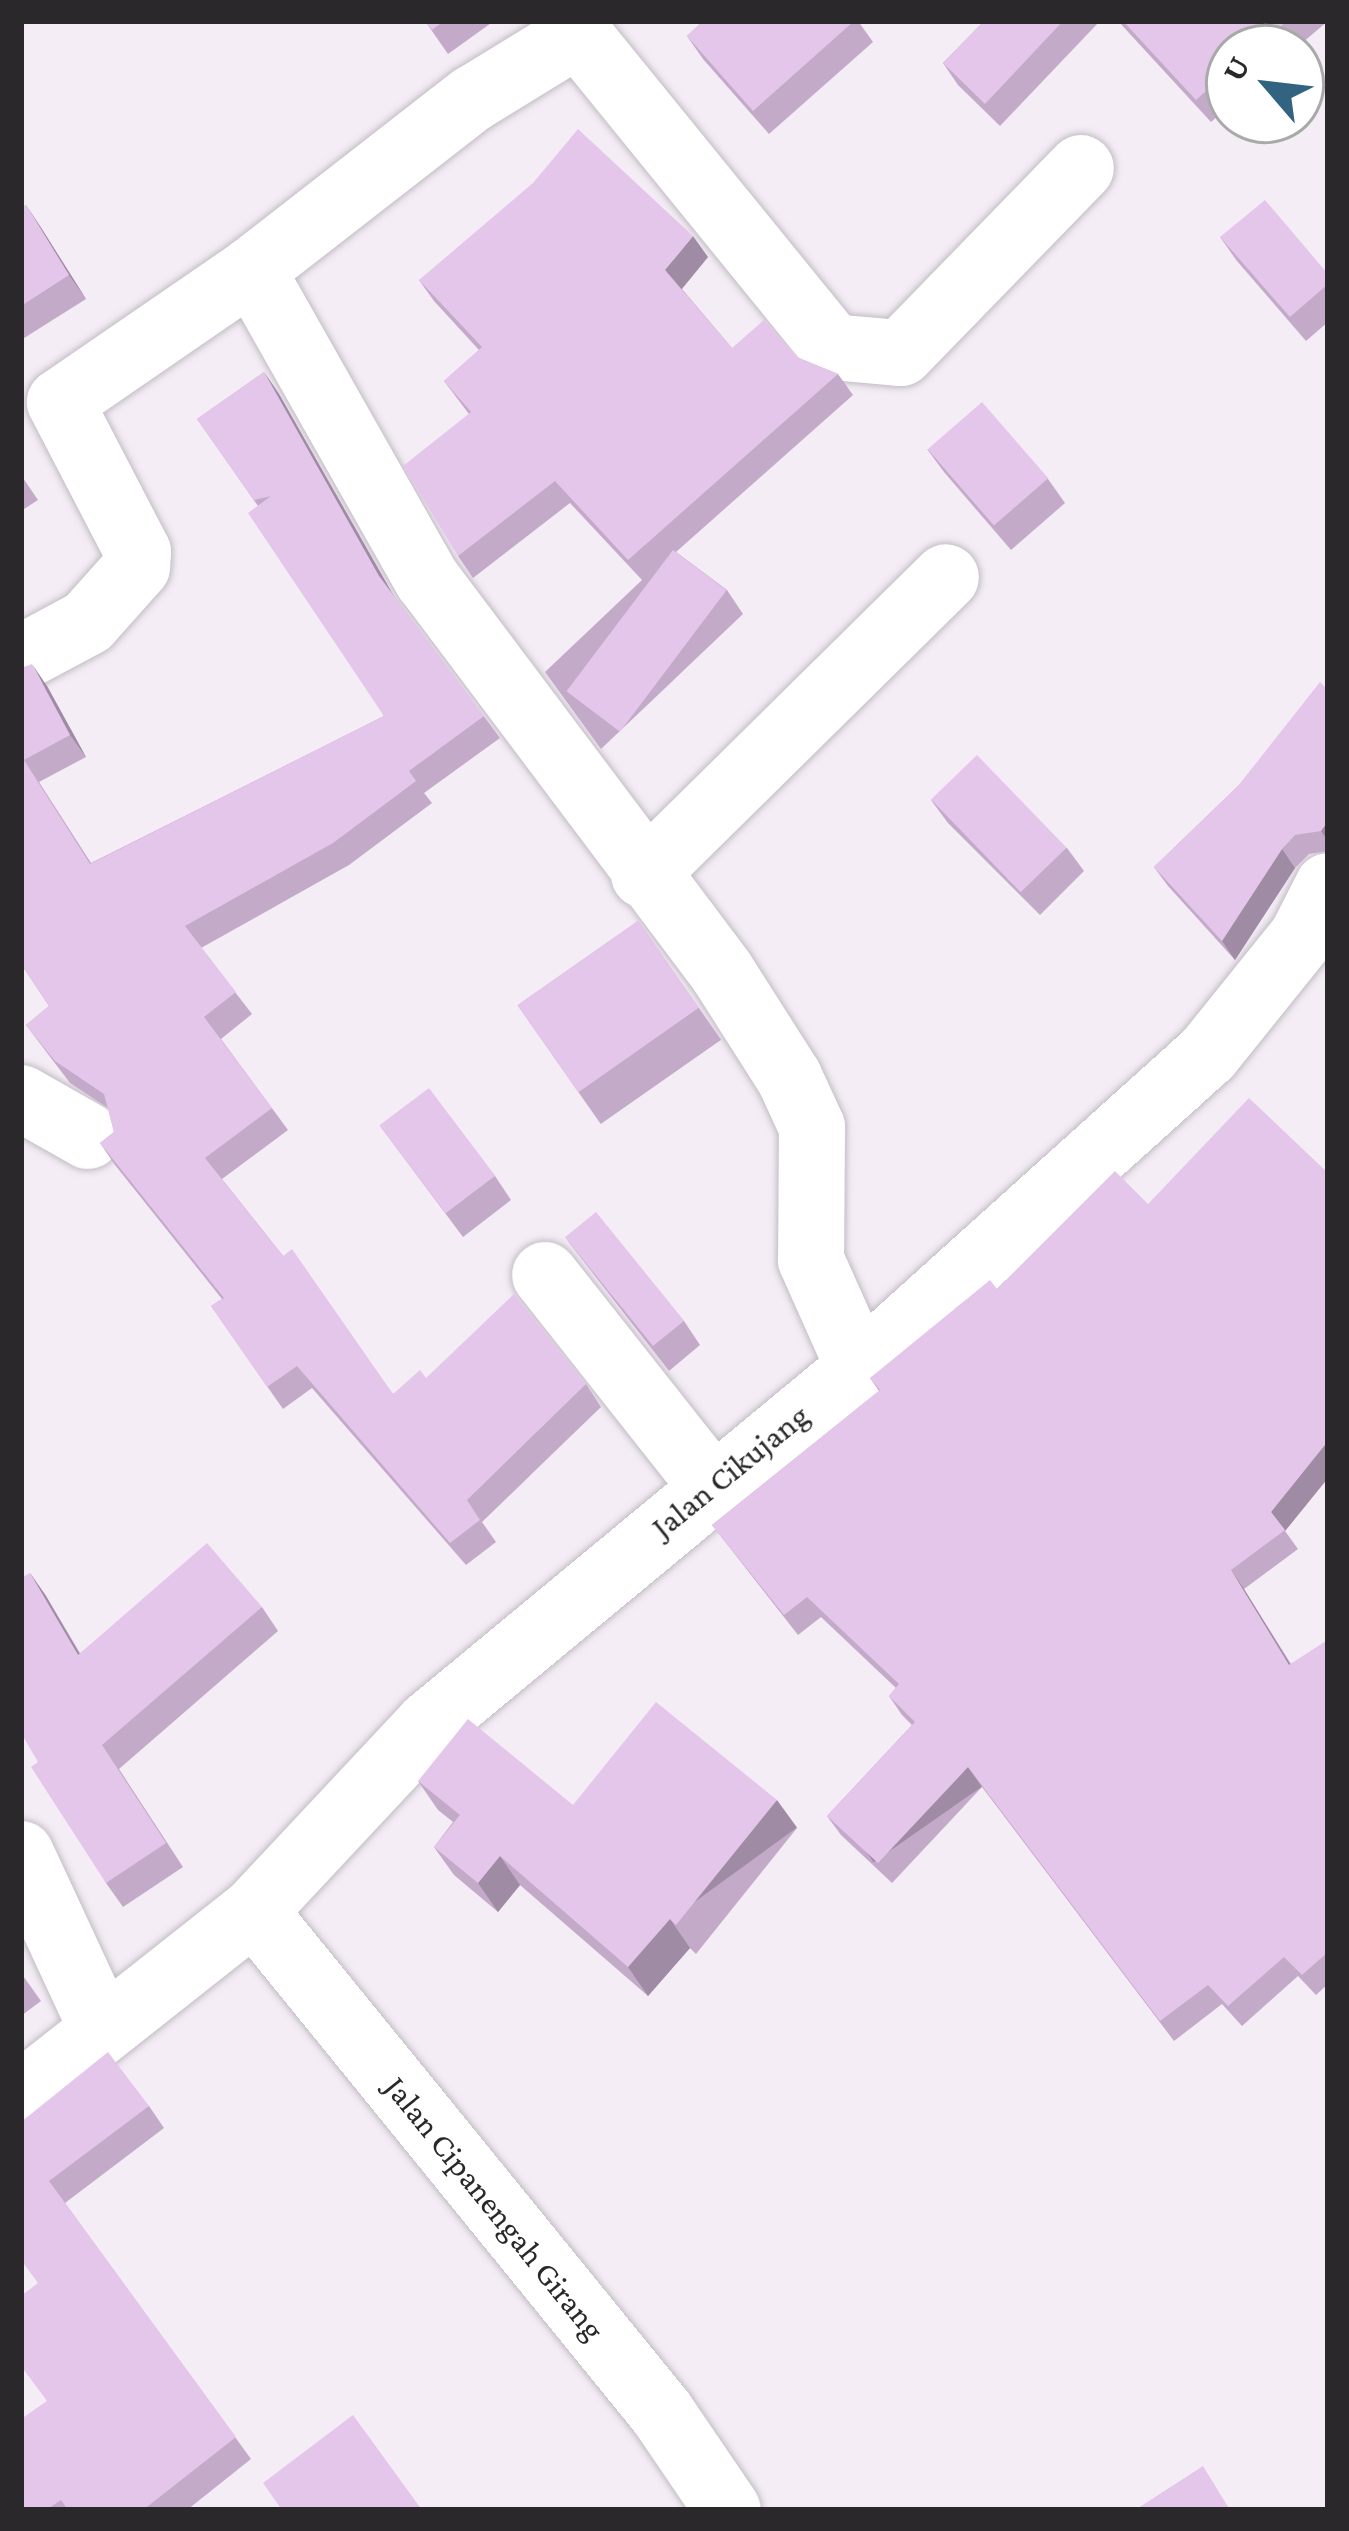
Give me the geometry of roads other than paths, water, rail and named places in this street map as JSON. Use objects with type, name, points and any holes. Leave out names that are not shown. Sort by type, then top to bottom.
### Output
[{"type":"street","points":[[21,658],[88,622],[137,567],[138,552],[40,410],[252,270],[472,99],[573,28],[832,346],[901,353],[1081,168]]},
{"type":"street","points":[[252,270],[427,579],[644,875],[722,972],[812,1127],[811,1260],[859,1368]]},
{"type":"street","points":[[644,875],[946,578]]},
{"type":"street","name":"Jalan Cikujang","points":[[21,2095],[101,2026],[254,1911],[430,1724],[711,1484],[859,1368],[1207,1055],[1302,938],[1328,886]]},
{"type":"street","points":[[21,1098],[88,1136]]},
{"type":"street","points":[[544,1275],[711,1484]]},
{"type":"street","points":[[21,1853],[101,2026]]},
{"type":"street","name":"Jalan Cipanengah Girang","points":[[254,1911],[662,2413],[728,2510]]}]
